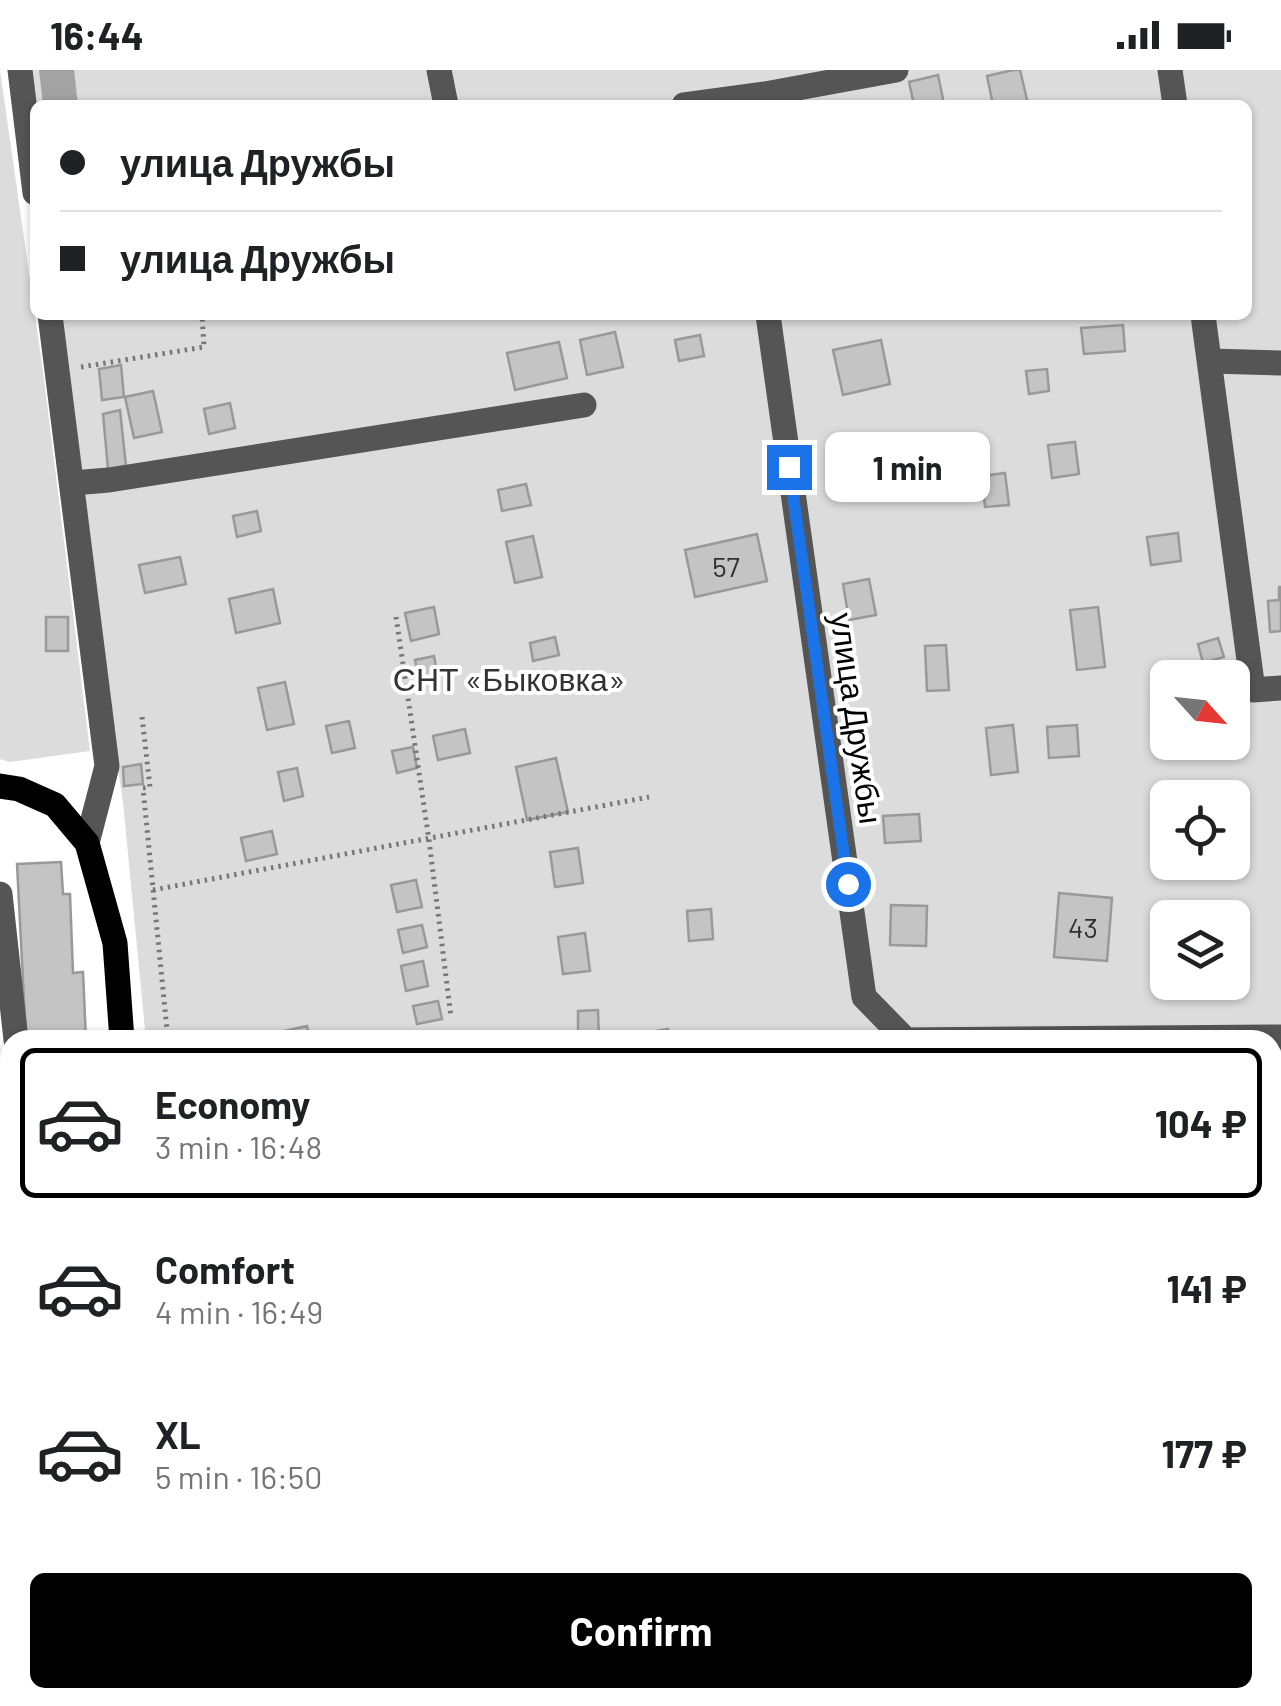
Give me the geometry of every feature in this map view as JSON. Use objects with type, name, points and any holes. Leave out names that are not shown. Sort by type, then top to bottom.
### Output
[{"type":"main road","points":[[0,786],[19,789],[54,805],[87,842],[115,944],[121,1030]]},
{"type":"street","points":[[20,70],[30,152]]},
{"type":"street","points":[[440,70],[445,100]]},
{"type":"street","points":[[710,100],[896,70]]},
{"type":"street","points":[[1170,70],[1174,100]]},
{"type":"street","points":[[51,320],[106,766],[87,842]]},
{"type":"street","name":"улица Дружбы","points":[[769,320],[864,998],[896,1030]]},
{"type":"street","points":[[1205,320],[1253,690],[1281,688]]},
{"type":"street","points":[[1210,362],[1281,363]]},
{"type":"street","points":[[72,484],[584,404]]},
{"type":"street","points":[[0,894],[15,1030]]},
{"type":"path","points":[[57,371],[204,347],[202,320]]},
{"type":"path","points":[[396,618],[451,1018]]},
{"type":"path","points":[[142,716],[150,787],[143,788],[167,1030]]},
{"type":"path","points":[[153,890],[649,797]]},
{"type":"green space","points":[[0,70],[30,280],[30,320],[36,320],[43,371],[90,751],[10,762],[0,759]]},
{"type":"green space","name":"СНТ «Быковка»","points":[[12,70],[1281,70],[1281,1030],[145,1030],[123,802],[50,320],[1252,320],[1252,100],[30,100],[30,190]]},
{"type":"shaded area","points":[[39,70],[74,70],[77,100],[42,100]]},
{"type":"building","points":[[1020,70],[1027,100],[992,100],[987,76]]},
{"type":"building","points":[[938,75],[943,100],[913,100],[909,82]]},
{"type":"building","points":[[1123,325],[1125,351],[1084,354],[1081,328]]},
{"type":"building","points":[[615,332],[623,367],[587,375],[580,340]]},
{"type":"building","points":[[700,335],[704,356],[679,361],[675,340]]},
{"type":"building","points":[[881,340],[890,384],[843,395],[833,350]]},
{"type":"building","points":[[559,342],[567,378],[515,390],[507,353]]},
{"type":"building","points":[[121,365],[124,397],[102,400],[99,369]]},
{"type":"building","points":[[1047,369],[1049,391],[1029,394],[1026,371]]},
{"type":"building","points":[[153,391],[162,432],[134,438],[125,397]]},
{"type":"building","points":[[230,403],[235,428],[209,434],[204,409]]},
{"type":"building","points":[[120,410],[126,466],[108,469],[103,414]]},
{"type":"building","points":[[1075,442],[1079,474],[1052,478],[1048,445]]},
{"type":"building","points":[[1005,473],[1009,505],[985,507],[982,476]]},
{"type":"building","points":[[526,484],[531,505],[502,511],[498,490]]},
{"type":"building","points":[[257,511],[261,531],[237,537],[233,516]]},
{"type":"building","points":[[1178,533],[1181,561],[1151,565],[1147,537]]},
{"type":"building","points":[[757,534],[767,581],[695,597],[685,550]]},
{"type":"building","points":[[533,536],[542,577],[515,583],[506,542]]},
{"type":"building","points":[[180,557],[186,584],[145,593],[139,565]]},
{"type":"building","points":[[869,579],[876,615],[849,620],[843,584]]},
{"type":"building","points":[[1279,587],[1281,631],[1270,632],[1268,601],[1279,600]]},
{"type":"building","points":[[273,589],[280,623],[236,633],[229,599]]},
{"type":"building","points":[[434,607],[439,634],[411,641],[405,613]]},
{"type":"building","points":[[1098,607],[1105,667],[1077,670],[1070,610]]},
{"type":"building","points":[[46,617],[68,617],[68,651],[46,651]]},
{"type":"building","points":[[555,637],[559,655],[533,661],[530,643]]},
{"type":"building","points":[[1218,638],[1224,657],[1202,660],[1198,644]]},
{"type":"building","points":[[946,645],[949,690],[927,691],[925,646]]},
{"type":"building","points":[[434,656],[438,678],[420,682],[415,660]]},
{"type":"building","points":[[285,682],[294,724],[267,730],[258,688]]},
{"type":"building","points":[[349,721],[355,748],[332,753],[326,726]]},
{"type":"building","points":[[1013,725],[1018,772],[991,775],[986,728]]},
{"type":"building","points":[[1077,725],[1079,756],[1049,758],[1047,727]]},
{"type":"building","points":[[465,729],[470,753],[438,760],[433,736]]},
{"type":"building","points":[[413,747],[417,768],[397,773],[392,751]]},
{"type":"building","points":[[556,758],[568,812],[527,820],[516,767]]},
{"type":"building","points":[[141,764],[143,784],[124,786],[123,767]]},
{"type":"building","points":[[297,768],[303,796],[284,801],[278,772]]},
{"type":"building","points":[[919,814],[921,841],[885,843],[883,816]]},
{"type":"building","points":[[272,831],[277,854],[246,861],[241,838]]},
{"type":"building","points":[[578,848],[583,883],[555,887],[550,852]]},
{"type":"building","points":[[61,862],[63,894],[70,894],[73,973],[83,972],[86,1030],[25,1030],[17,864]]},
{"type":"building","points":[[416,880],[422,907],[397,912],[391,885]]},
{"type":"building","points":[[1059,893],[1112,898],[1107,961],[1054,957]]},
{"type":"building","points":[[891,905],[927,906],[926,946],[890,945]]},
{"type":"building","points":[[711,909],[713,939],[689,941],[687,911]]},
{"type":"building","points":[[422,925],[427,947],[403,953],[398,930]]},
{"type":"building","points":[[585,933],[590,971],[563,974],[558,937]]},
{"type":"building","points":[[423,961],[428,986],[406,991],[401,966]]},
{"type":"building","points":[[438,1001],[442,1019],[417,1024],[413,1006]]},
{"type":"building","points":[[598,1010],[599,1030],[578,1030],[578,1011]]},
{"type":"route","points":[[789,467],[848,884]]}]
